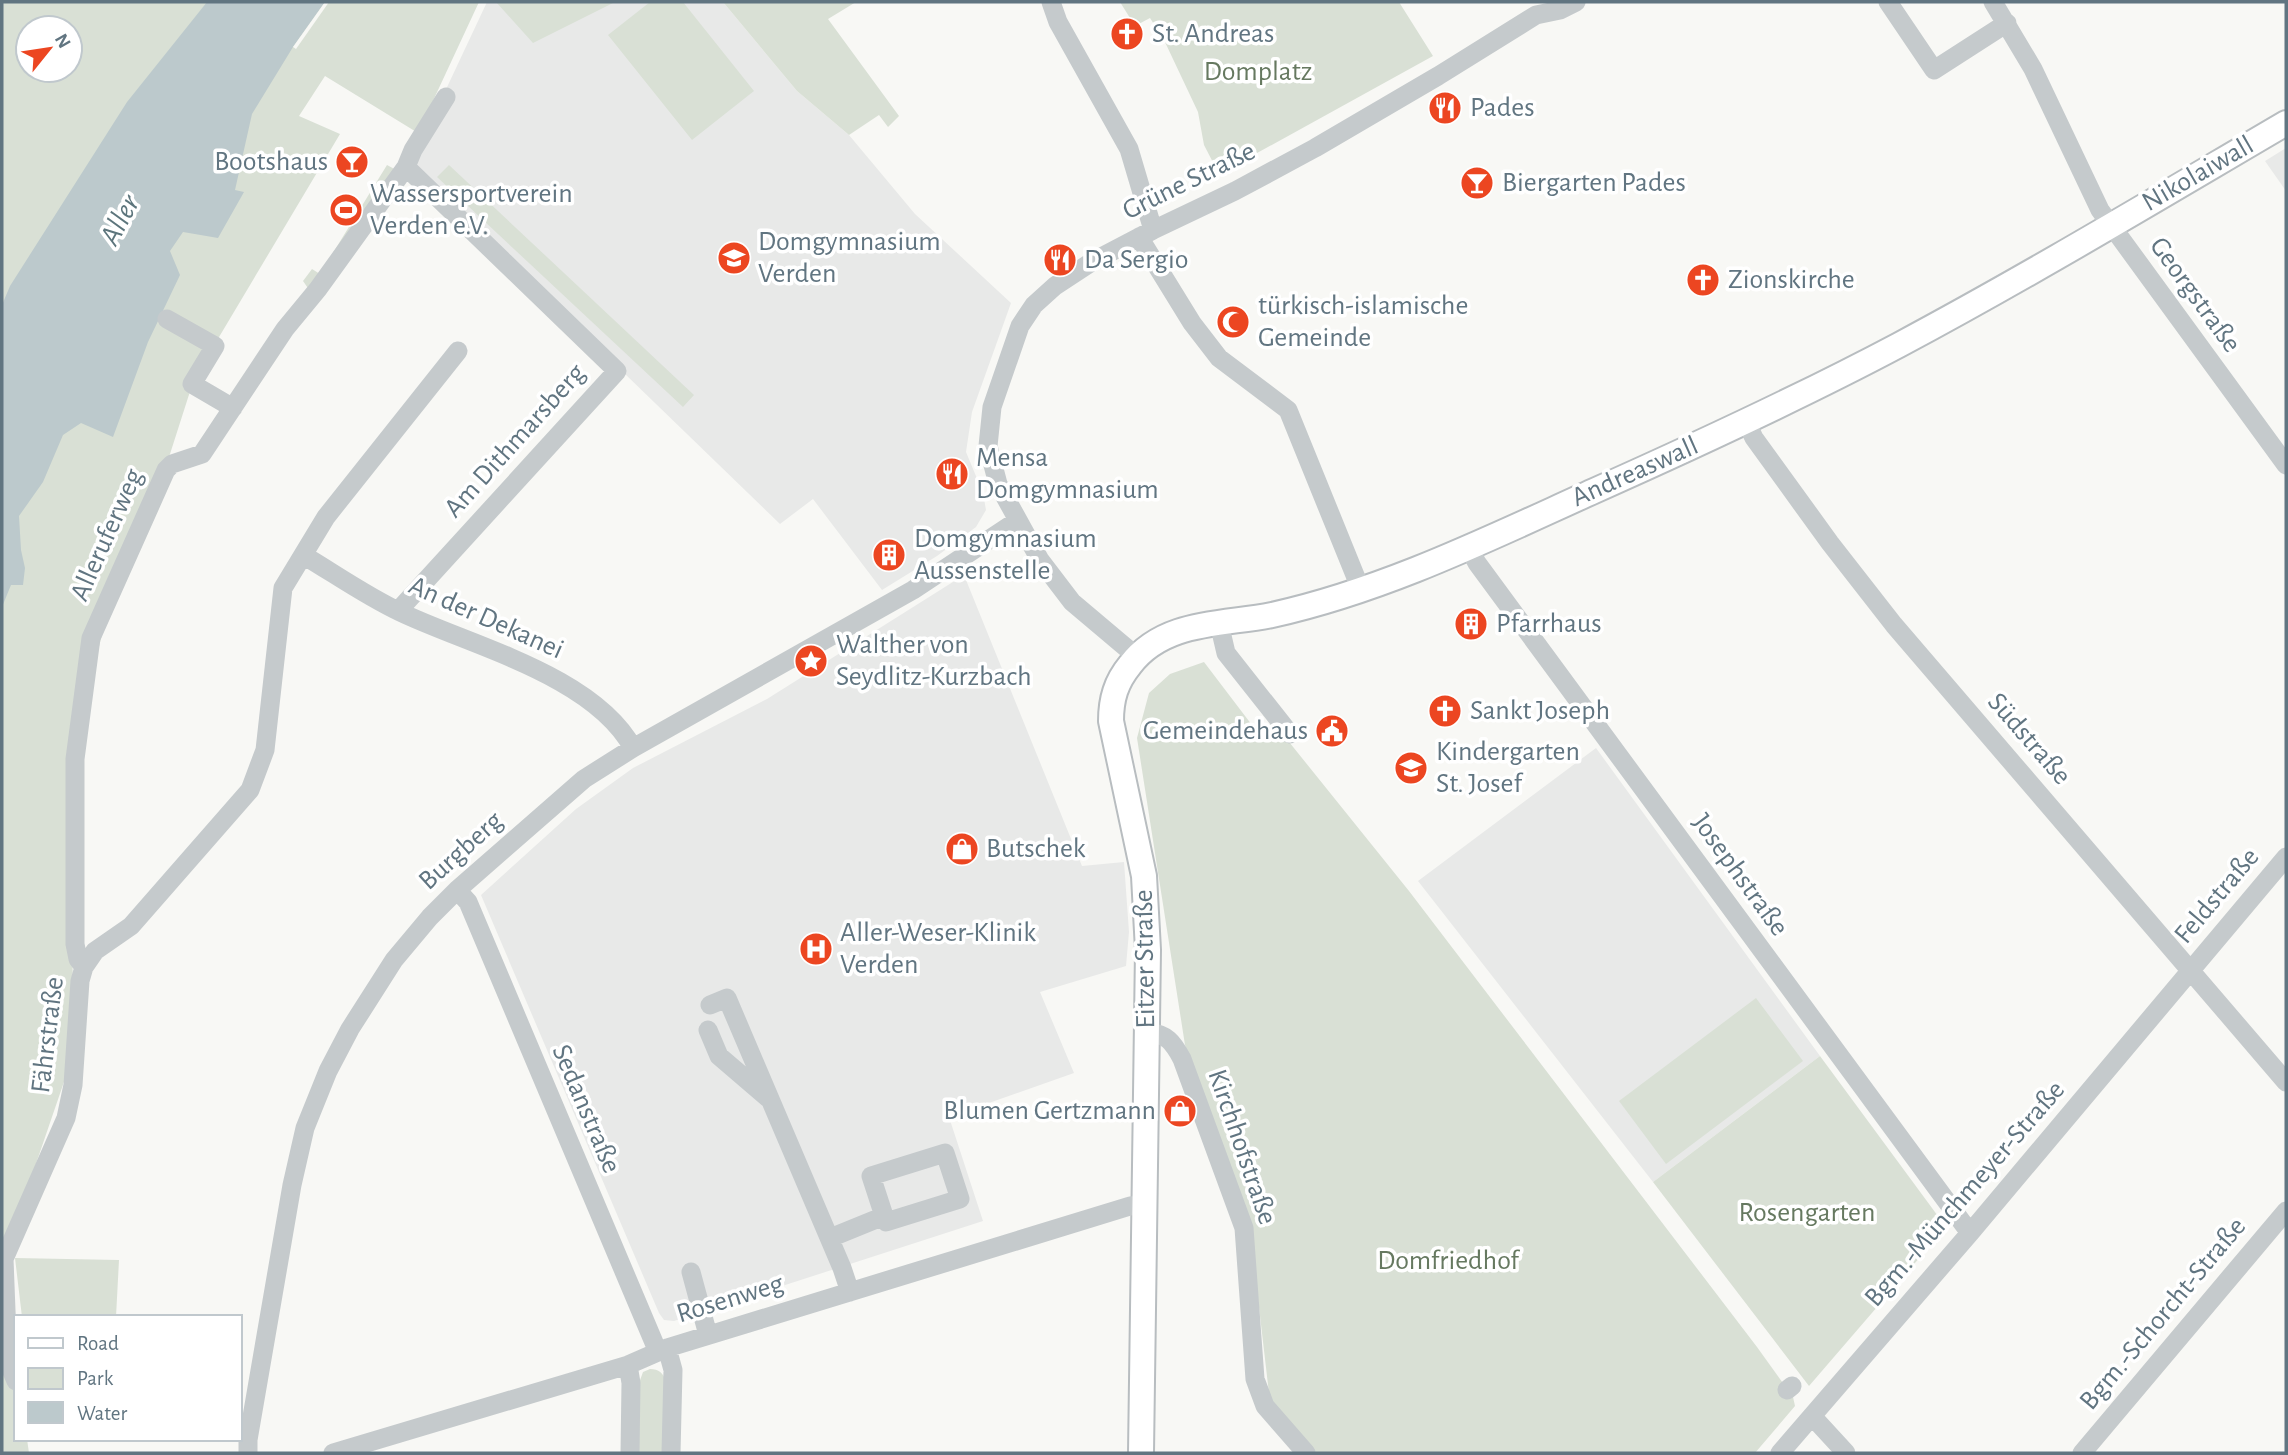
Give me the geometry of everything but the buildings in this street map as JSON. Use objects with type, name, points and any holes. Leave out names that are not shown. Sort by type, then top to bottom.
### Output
[{"type":"main road","name":"Nikolaiwall","points":[[2110,225],[2286,123]]},
{"type":"main road","name":"Andreaswall","points":[[1136,656],[1147,645],[1168,635],[1292,610],[1361,590],[1469,548],[1746,421],[1902,344],[2110,225]]},
{"type":"main road","name":"Eitzer Straße","points":[[1136,656],[1117,683],[1111,704],[1111,721],[1144,876],[1148,950],[1141,1453]]},
{"type":"street","points":[[1051,2],[1058,22],[1129,149],[1146,233],[1192,323],[1219,358],[1288,410],[1361,590]]},
{"type":"street","name":"Grüne Straße","points":[[1017,521],[998,484],[988,446],[992,407],[1020,326],[1034,305],[1055,286],[1090,263],[1315,148],[1438,76],[1540,9],[1560,10],[1576,2]]},
{"type":"street","points":[[1888,2],[1934,70],[2007,23]]},
{"type":"street","name":"Georgstraße","points":[[1993,2],[2033,69],[2100,210],[2286,465]]},
{"type":"street","name":"Alleruferweg","points":[[84,967],[78,959],[75,944],[75,759],[91,638],[166,470],[172,464],[202,454],[285,329],[318,289],[405,167],[446,97]]},
{"type":"street","name":"Am Dithmarsberg","points":[[398,611],[617,371],[405,167]]},
{"type":"street","points":[[167,319],[215,346],[192,384],[233,408]]},
{"type":"street","points":[[303,555],[326,517],[458,351]]},
{"type":"street","name":"Südstraße","points":[[1746,421],[1754,438],[1830,543],[1894,625],[2286,1082]]},
{"type":"street","points":[[1017,521],[1046,568],[1072,602],[1136,656]]},
{"type":"street","name":"Burgberg","points":[[248,1453],[248,1440],[292,1185],[305,1128],[328,1071],[373,990],[394,960],[457,890],[584,779],[633,748],[913,590],[1017,521]]},
{"type":"street","name":"Josephstraße","points":[[1469,548],[1477,563],[1705,876],[1970,1233]]},
{"type":"street","name":"An der Dekanei","points":[[303,555],[398,611],[566,685],[596,705],[626,735],[633,748]]},
{"type":"street","name":"Fährstraße","points":[[14,1376],[8,1362],[4,1259],[66,1118],[73,1085],[79,981],[84,967],[95,951],[131,926],[250,790],[265,750],[283,588],[303,555]]},
{"type":"street","points":[[1219,623],[1226,653],[1290,734]]},
{"type":"street","name":"Feldstraße","points":[[2192,971],[2286,857]]},
{"type":"street","name":"Sedanstraße","points":[[457,890],[468,902],[673,1370],[671,1453]]},
{"type":"street","name":"Bgm.-Münchmeyer-Straße","points":[[1780,1453],[2192,971]]},
{"type":"street","points":[[710,1005],[727,998],[830,1238],[850,1292]]},
{"type":"street","points":[[708,1030],[719,1056],[771,1101]]},
{"type":"street","name":"Kirchhofstraße","points":[[1147,1032],[1161,1033],[1169,1038],[1182,1059],[1244,1228],[1255,1378],[1260,1395],[1265,1406],[1306,1453]]},
{"type":"street","points":[[945,1153],[960,1199],[886,1222],[884,1216],[871,1176],[945,1153]]},
{"type":"street","name":"Rosenweg","points":[[333,1453],[628,1365],[662,1350],[708,1335],[1130,1206],[1144,1205]]},
{"type":"street","name":"Bgm.-Schorcht-Straße","points":[[2082,1453],[2286,1211]]},
{"type":"street","points":[[830,1238],[884,1216]]},
{"type":"street","points":[[691,1272],[708,1335]]},
{"type":"street","points":[[628,1365],[631,1382],[630,1453]]},
{"type":"street","points":[[1812,1416],[1846,1453]]},
{"type":"shaded area","name":"Domgymnasium Verden","points":[[487,2],[723,2],[797,91],[849,135],[915,214],[1011,303],[972,412],[966,452],[983,493],[986,510],[976,527],[937,556],[882,590],[813,499],[780,524],[410,166]]},
{"type":"shaded area","points":[[2286,148],[2286,191],[2265,161]]},
{"type":"shaded area","name":"Aller-Weser-Klinik Verden","points":[[964,575],[1082,866],[1124,862],[1129,932],[1126,966],[1040,992],[1074,1073],[949,1117],[983,1221],[674,1321],[664,1320],[481,895],[576,809],[633,768],[767,699]]},
{"type":"shaded area","points":[[1596,748],[1820,1056],[1653,1182],[1418,881]]},
{"type":"green space","points":[[2,2],[479,2],[418,133],[325,76],[299,116],[340,134],[194,379],[170,454],[116,580],[69,764],[74,1046],[2,1263]]},
{"type":"green space","points":[[496,2],[615,2],[533,43]]},
{"type":"green space","points":[[650,2],[683,2],[754,91],[692,140],[608,35]]},
{"type":"green space","points":[[723,2],[856,2],[828,19],[899,116],[888,127],[879,115],[849,135],[797,91]]},
{"type":"green space","name":"Domplatz","points":[[1120,2],[1399,2],[1433,56],[1219,174],[1204,145],[1198,112],[1164,40],[1150,18],[1135,26]]},
{"type":"green space","points":[[387,165],[400,172],[312,294],[303,281],[312,269],[320,274]]},
{"type":"green space","points":[[449,165],[694,395],[683,407],[437,177]]},
{"type":"green space","name":"Domfriedhof","points":[[1204,662],[1258,733],[1273,722],[1409,891],[1793,1397],[1795,1406],[1755,1453],[1314,1453],[1270,1402],[1252,1247],[1185,1045],[1137,738],[1149,693],[1170,674]]},
{"type":"green space","points":[[1756,998],[1803,1061],[1666,1164],[1619,1101]]},
{"type":"green space","name":"Rosengarten","points":[[1820,1056],[1946,1227],[1809,1386],[1653,1182]]},
{"type":"green space","points":[[15,1258],[119,1260],[116,1315],[22,1315]]},
{"type":"green space","points":[[2,1296],[4,1366],[14,1390],[14,1441],[27,1441],[29,1453],[2,1453]]},
{"type":"green space","points":[[650,1369],[660,1372],[666,1381],[665,1453],[638,1453],[639,1383],[643,1372]]},
{"type":"water","name":"Aller","points":[[207,2],[325,2],[293,47],[252,114],[235,190],[244,192],[218,238],[183,232],[170,251],[180,275],[148,342],[113,437],[81,423],[63,435],[43,482],[19,516],[25,568],[23,585],[11,585],[2,607],[2,305],[10,286],[127,102]]},
{"type":"pier","points":[[325,2],[329,2],[296,49],[293,47]]},
{"type":"place","name":"St. Andreas","points":[[1127,34]]},
{"type":"place","name":"Pades","points":[[1445,108]]},
{"type":"place","name":"Bootshaus","points":[[352,162]]},
{"type":"place","name":"Biergarten Pades","points":[[1477,183]]},
{"type":"place","name":"Wassersportverein Verden e.V.","points":[[346,210]]},
{"type":"place","name":"Domgymnasium Verden","points":[[734,258]]},
{"type":"place","name":"Da Sergio","points":[[1060,260]]},
{"type":"place","name":"Zionskirche","points":[[1703,280]]},
{"type":"place","name":"türkisch-islamische Gemeinde","points":[[1233,322]]},
{"type":"place","name":"Mensa Domgymnasium","points":[[952,474]]},
{"type":"place","name":"Domgymnasium Aussenstelle","points":[[889,555]]},
{"type":"place","name":"Pfarrhaus","points":[[1471,624]]},
{"type":"place","name":"Walther von Seydlitz-Kurzbach","points":[[811,661]]},
{"type":"place","name":"Sankt Joseph","points":[[1445,711]]},
{"type":"place","name":"Gemeindehaus","points":[[1332,731]]},
{"type":"place","name":"Kindergarten St. Josef","points":[[1411,768]]},
{"type":"place","name":"Butschek","points":[[962,849]]},
{"type":"place","name":"Aller-Weser-Klinik Verden","points":[[816,949]]},
{"type":"place","name":"Blumen Gertzmann","points":[[1180,1111]]}]
